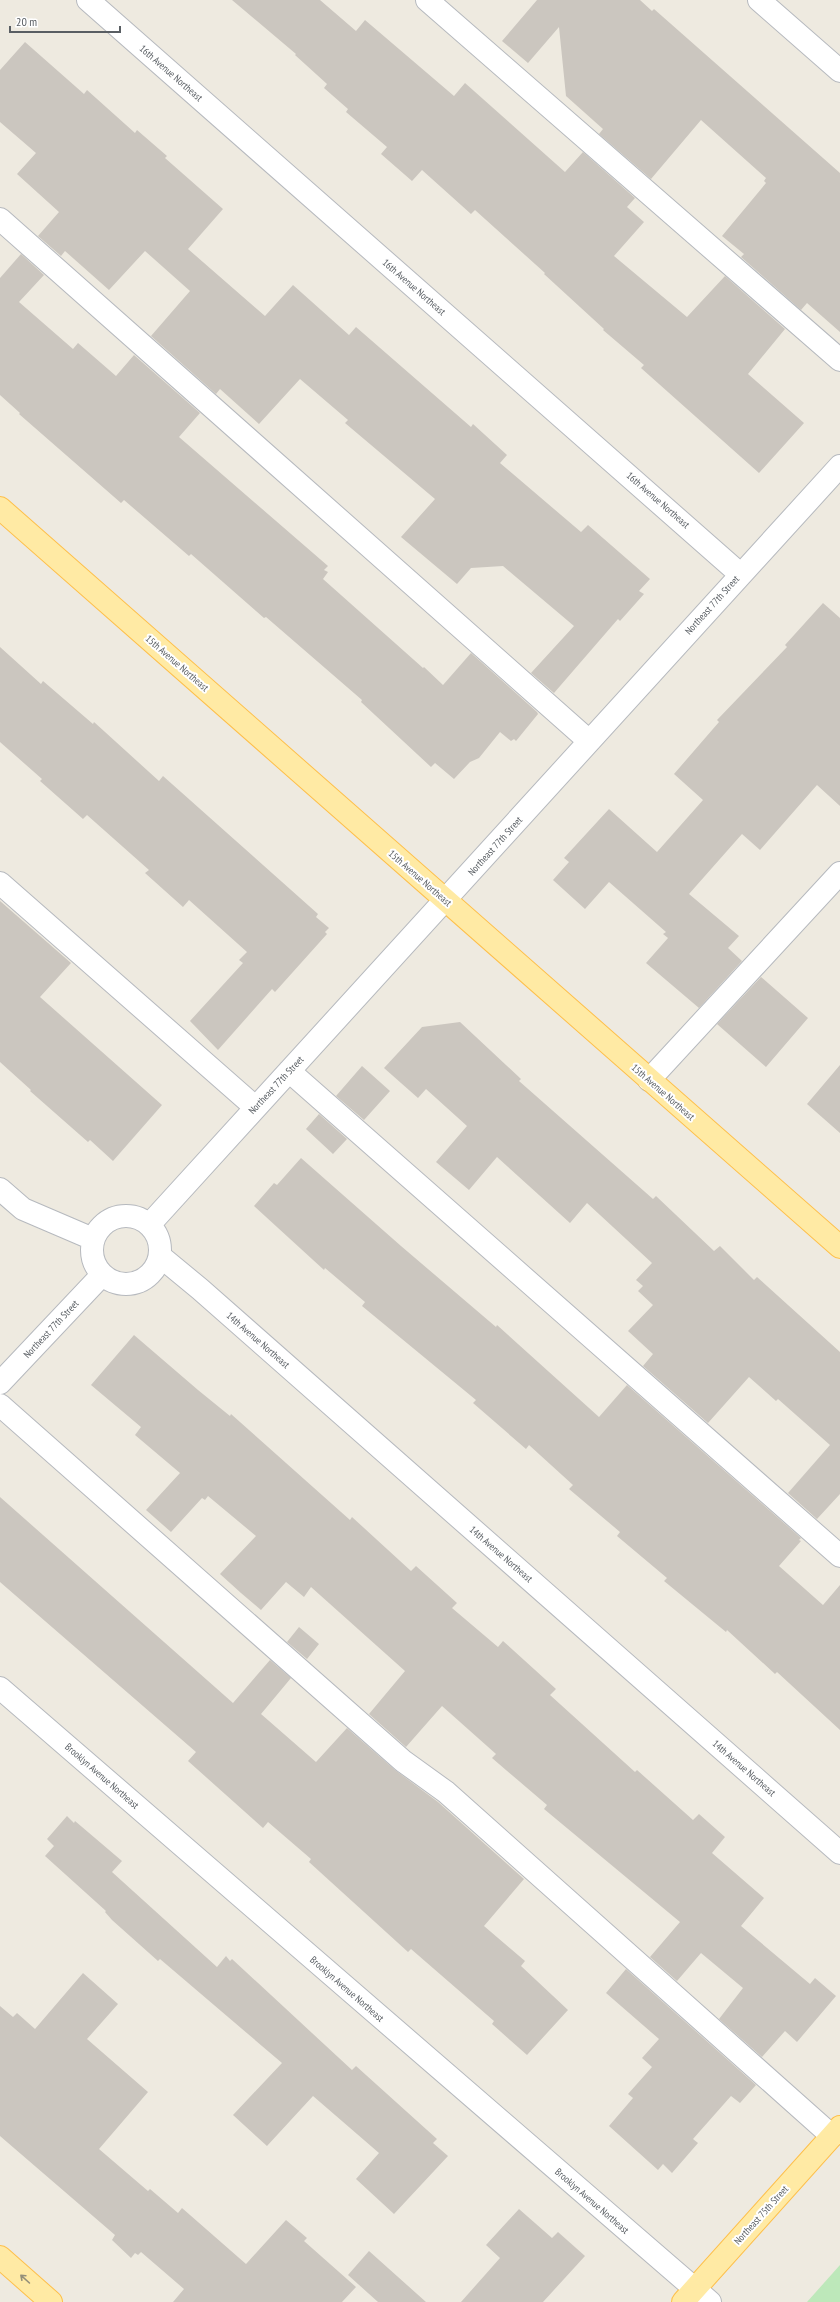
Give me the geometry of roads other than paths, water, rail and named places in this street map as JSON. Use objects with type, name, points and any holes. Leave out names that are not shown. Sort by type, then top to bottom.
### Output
[{"type":"main road","name":"15th Avenue Northeast","points":[[0,508],[840,1247]]},
{"type":"main road","name":"Northeast 75th Street","points":[[696,2298],[836,2132]]},
{"type":"main road","points":[[0,2257],[51,2302]]},
{"type":"street","name":"16th Avenue Northeast","points":[[88,0],[740,574]]},
{"type":"street","points":[[427,0],[840,360]]},
{"type":"street","points":[[759,0],[840,71]]},
{"type":"street","points":[[0,219],[589,741]]},
{"type":"street","name":"Northeast 77th Street","points":[[149,1225],[740,574],[840,466]]},
{"type":"street","points":[[649,1080],[840,873]]},
{"type":"street","points":[[0,883],[255,1107]]},
{"type":"street","points":[[289,1071],[840,1556]]},
{"type":"street","points":[[0,1189],[23,1209],[93,1239]]},
{"type":"street","points":[[128,1216],[139,1218],[149,1225],[156,1234],[160,1245],[160,1256],[149,1276],[140,1282],[130,1285],[109,1281],[102,1275],[94,1264],[91,1254],[93,1239],[97,1231],[105,1222],[116,1217],[128,1216]]},
{"type":"street","name":"14th Avenue Northeast","points":[[160,1256],[200,1289],[840,1853]]},
{"type":"street","name":"Northeast 77th Street","points":[[0,1383],[102,1275]]},
{"type":"street","points":[[0,1405],[397,1756],[446,1792],[836,2132]]},
{"type":"street","name":"Brooklyn Avenue Northeast","points":[[0,1688],[696,2298]]}]
